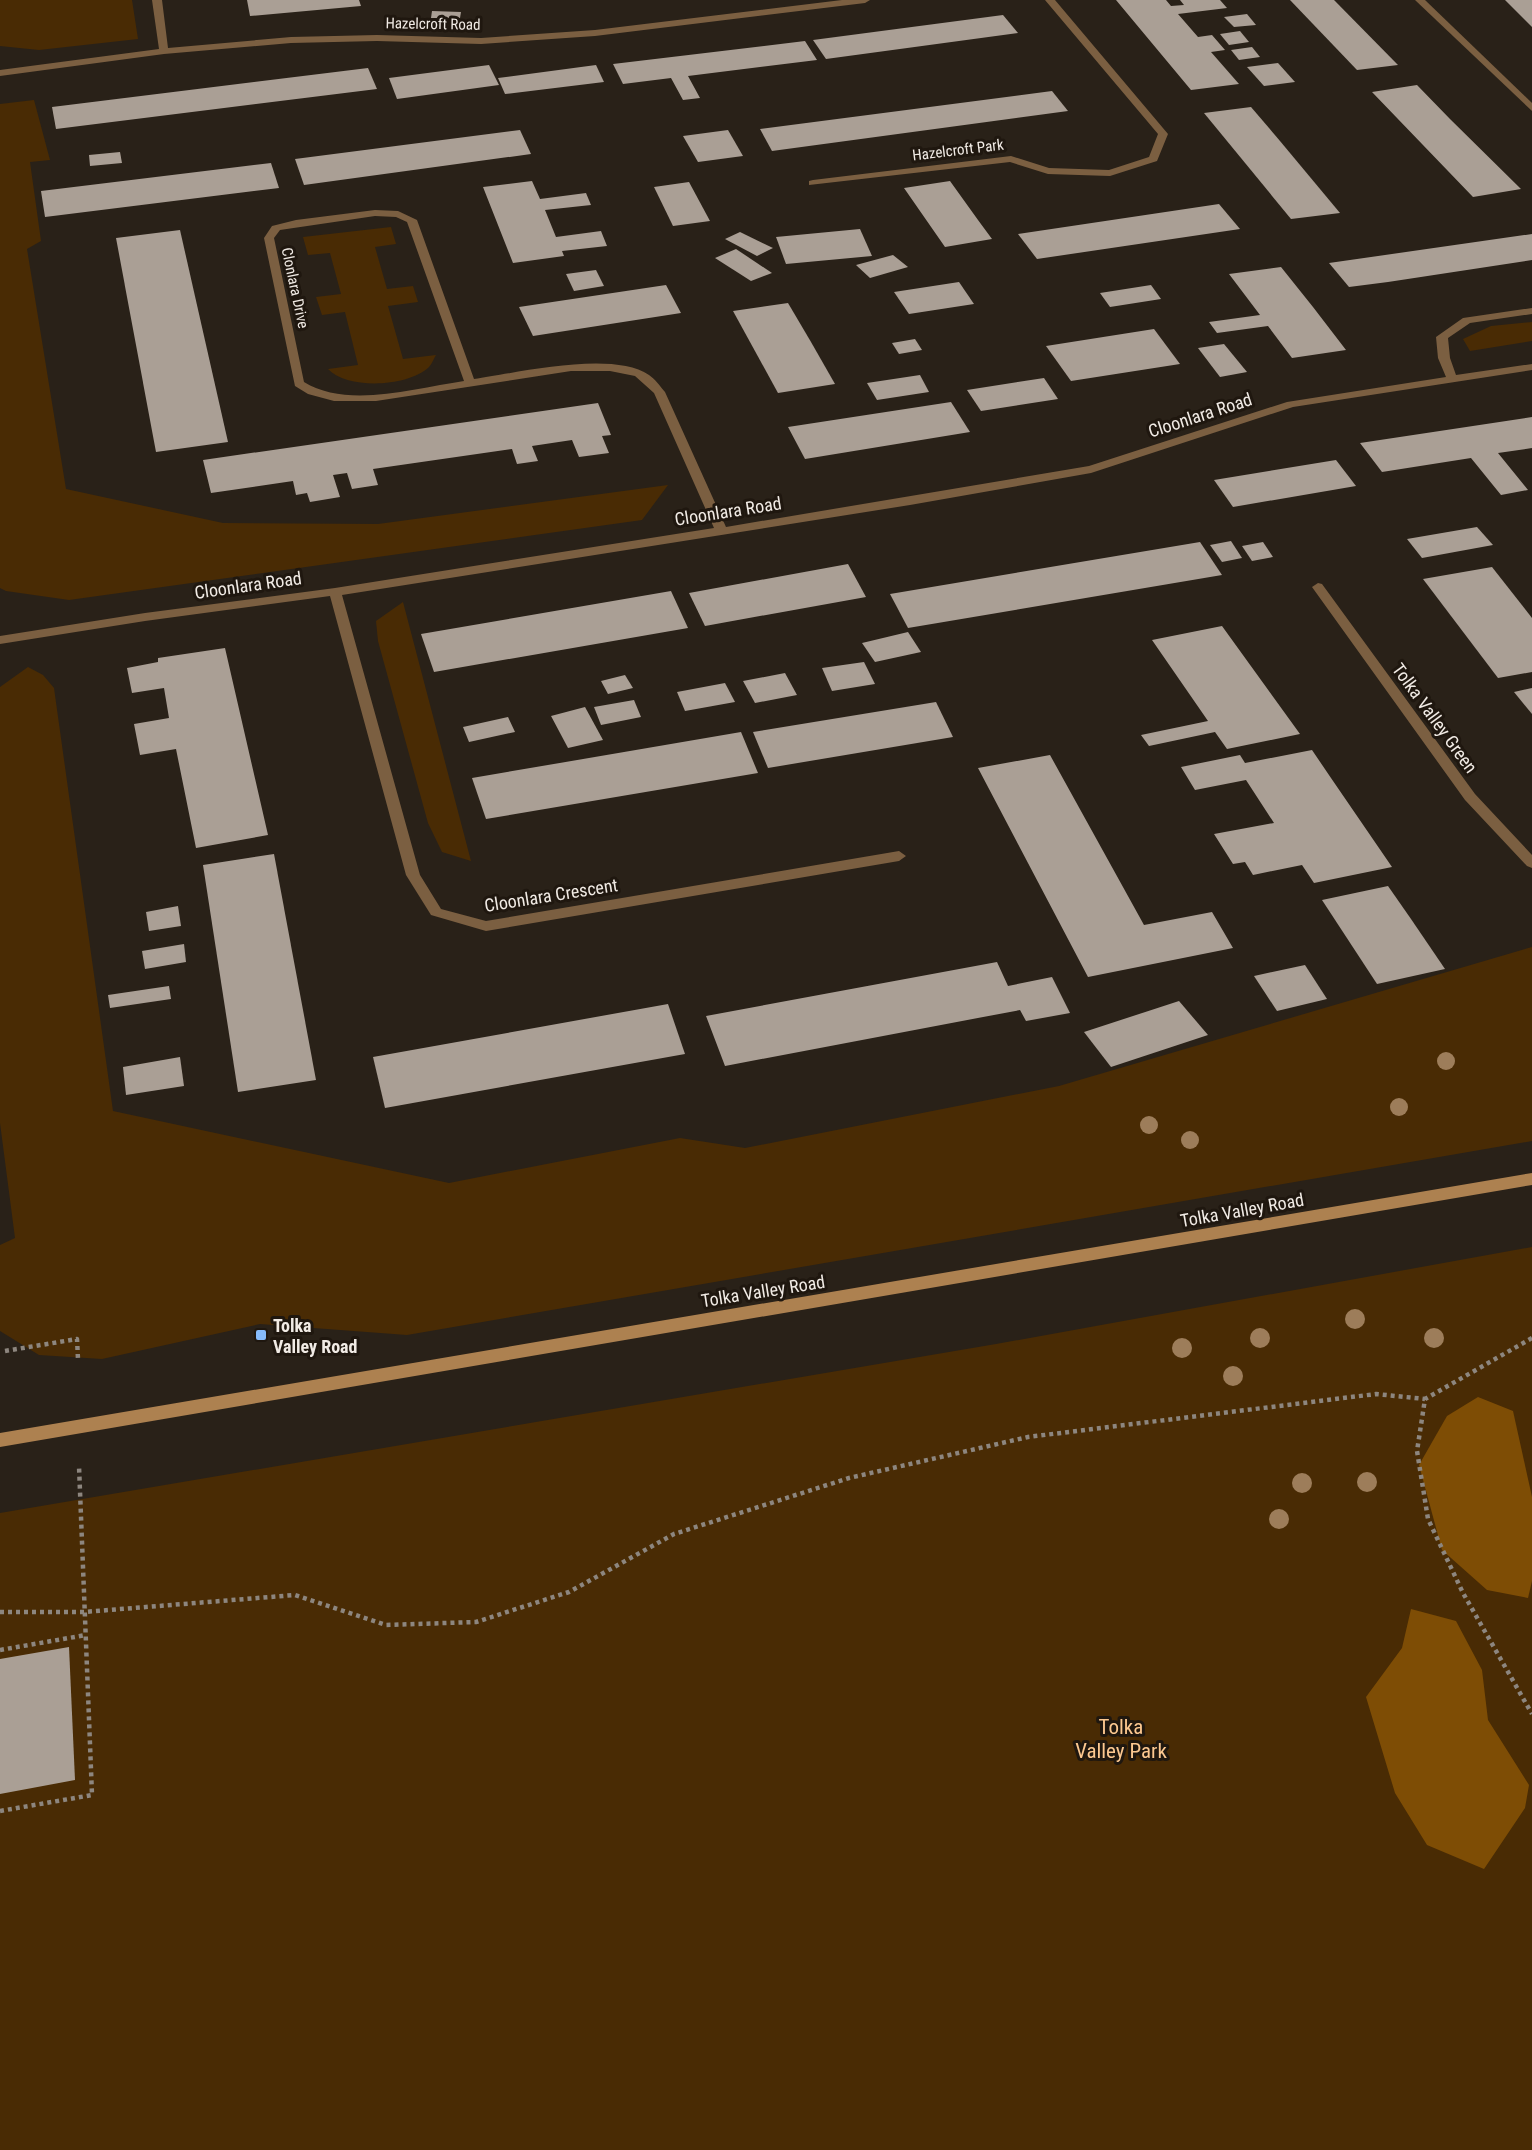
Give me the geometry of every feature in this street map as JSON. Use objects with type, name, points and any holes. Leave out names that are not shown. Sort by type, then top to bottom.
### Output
[{"type":"main road","name":"Tolka Valley Road","points":[[0,1440],[1532,1179]]},
{"type":"street","points":[[157,0],[164,51]]},
{"type":"street","name":"Hazelcroft Road","points":[[0,72],[164,51],[291,40],[377,38],[492,40],[594,33],[819,3],[866,0]]},
{"type":"street","name":"Hazelcroft Park","points":[[813,183],[1011,159],[1048,171],[1110,173],[1153,159],[1163,134],[1050,0]]},
{"type":"street","points":[[1420,0],[1532,108]]},
{"type":"street","name":"Clonlara Drive","points":[[470,383],[412,220],[398,214],[375,213],[296,223],[276,228],[269,238],[299,384],[312,392],[334,398],[376,398],[594,367],[620,370],[644,377],[659,392],[721,530]]},
{"type":"street","points":[[1452,379],[1444,358],[1442,337],[1467,320],[1532,311]]},
{"type":"street","name":"Cloonlara Road","points":[[0,640],[145,617],[335,592],[909,501],[1091,469],[1291,404],[1532,367]]},
{"type":"street","name":"Tolka Valley Green","points":[[1318,586],[1470,797],[1532,863]]},
{"type":"street","name":"Cloonlara Crescent","points":[[335,592],[413,875],[436,912],[486,926],[899,856]]},
{"type":"path","points":[[0,1612],[84,1612],[295,1595],[386,1625],[476,1622],[569,1592],[674,1534],[849,1478],[1028,1437],[1376,1394],[1425,1399],[1532,1338]]},
{"type":"path","points":[[5,1351],[77,1339],[78,1359]]},
{"type":"path","points":[[1425,1399],[1417,1451],[1428,1519],[1463,1593],[1532,1714]]},
{"type":"path","points":[[0,1811],[92,1794],[79,1461]]},
{"type":"path","points":[[0,1650],[86,1635]]},
{"type":"green space","points":[[0,0],[132,0],[138,39],[39,50],[0,46]]},
{"type":"green space","points":[[34,100],[50,160],[30,162],[41,241],[27,249],[66,489],[223,523],[378,524],[668,485],[642,520],[69,600],[6,591],[0,588],[0,104]]},
{"type":"green space","points":[[391,227],[396,244],[375,247],[387,289],[413,286],[418,302],[388,306],[403,359],[436,355],[429,367],[407,379],[378,383],[349,380],[337,376],[328,369],[358,365],[345,312],[322,315],[316,297],[341,294],[330,253],[308,255],[303,237]]},
{"type":"green space","points":[[1532,322],[1532,341],[1470,351],[1463,339],[1491,326]]},
{"type":"green space","points":[[403,602],[471,861],[442,852],[428,823],[378,641],[376,621]]},
{"type":"green space","points":[[28,667],[43,675],[54,688],[113,1111],[449,1183],[680,1138],[745,1148],[1059,1086],[1532,947],[1532,1141],[407,1335],[260,1324],[102,1359],[39,1355],[0,1331],[0,1245],[15,1238],[0,1123],[0,687]]},
{"type":"green space","name":"Tolka Valley Park","points":[[1532,1247],[1532,2150],[0,2150],[0,1513],[996,1344]]},
{"type":"shaded area","points":[[1478,1397],[1513,1411],[1532,1497],[1532,1581],[1528,1598],[1487,1590],[1442,1550],[1419,1465],[1447,1416]]},
{"type":"shaded area","points":[[1411,1609],[1456,1621],[1482,1670],[1488,1720],[1529,1785],[1525,1808],[1484,1869],[1427,1845],[1395,1793],[1366,1697],[1402,1648]]},
{"type":"building","points":[[247,0],[359,0],[361,6],[250,16]]},
{"type":"building","points":[[1116,0],[1166,0],[1171,6],[1184,5],[1180,0],[1220,0],[1227,8],[1178,14],[1198,37],[1212,35],[1225,50],[1211,52],[1239,84],[1191,90]]},
{"type":"building","points":[[1290,0],[1334,0],[1398,65],[1357,70]]},
{"type":"building","points":[[1505,0],[1532,0],[1532,27]]},
{"type":"building","points":[[432,11],[461,12],[460,18],[431,18]]},
{"type":"building","points":[[1247,14],[1256,25],[1234,27],[1224,17]]},
{"type":"building","points":[[1003,15],[1018,33],[826,59],[813,40]]},
{"type":"building","points":[[1240,31],[1249,42],[1229,45],[1220,34]]},
{"type":"building","points":[[805,41],[817,60],[688,76],[700,98],[683,100],[671,78],[623,84],[613,64]]},
{"type":"building","points":[[1252,47],[1260,57],[1239,60],[1231,50]]},
{"type":"building","points":[[1278,63],[1295,82],[1264,86],[1247,67]]},
{"type":"building","points":[[489,65],[499,85],[397,99],[389,78]]},
{"type":"building","points":[[596,65],[604,82],[505,94],[498,78]]},
{"type":"building","points":[[368,68],[377,89],[56,129],[52,107]]},
{"type":"building","points":[[1417,85],[1521,189],[1473,197],[1372,92]]},
{"type":"building","points":[[1052,91],[1068,111],[772,151],[760,129]]},
{"type":"building","points":[[1251,107],[1340,213],[1291,219],[1204,113]]},
{"type":"building","points":[[520,130],[531,154],[304,185],[295,159]]},
{"type":"building","points":[[728,130],[743,156],[698,162],[683,136]]},
{"type":"building","points":[[120,152],[122,163],[90,166],[89,155]]},
{"type":"building","points":[[271,163],[279,188],[45,217],[41,191]]},
{"type":"building","points":[[532,181],[540,199],[586,193],[591,205],[545,210],[556,237],[601,231],[607,246],[562,251],[564,256],[513,263],[483,187]]},
{"type":"building","points":[[950,181],[992,239],[945,247],[904,188]]},
{"type":"building","points":[[689,182],[710,221],[673,226],[654,187]]},
{"type":"building","points":[[1219,204],[1240,229],[1037,259],[1018,234]]},
{"type":"building","points":[[860,229],[872,256],[786,264],[776,237]]},
{"type":"building","points":[[180,230],[228,442],[156,452],[116,238]]},
{"type":"building","points":[[740,232],[773,248],[757,256],[725,239]]},
{"type":"building","points":[[1532,234],[1532,260],[1388,282],[1349,287],[1329,263]]},
{"type":"building","points":[[736,249],[772,273],[751,281],[715,258]]},
{"type":"building","points":[[893,255],[908,267],[870,278],[856,265]]},
{"type":"building","points":[[1281,267],[1346,350],[1292,358],[1268,326],[1217,333],[1209,322],[1260,315],[1229,274]]},
{"type":"building","points":[[596,270],[604,286],[574,291],[566,274]]},
{"type":"building","points":[[959,282],[974,304],[909,314],[894,292]]},
{"type":"building","points":[[666,285],[681,313],[533,336],[519,307]]},
{"type":"building","points":[[1151,285],[1161,299],[1110,307],[1100,293]]},
{"type":"building","points":[[788,303],[835,384],[778,393],[733,311]]},
{"type":"building","points":[[1154,329],[1180,364],[1071,381],[1046,346]]},
{"type":"building","points":[[915,339],[922,350],[899,354],[892,343]]},
{"type":"building","points":[[1224,344],[1247,372],[1220,377],[1198,348]]},
{"type":"building","points":[[920,375],[929,392],[877,400],[867,383]]},
{"type":"building","points":[[1044,378],[1058,399],[981,411],[967,390]]},
{"type":"building","points":[[951,402],[970,432],[805,459],[788,427]]},
{"type":"building","points":[[598,403],[611,435],[602,436],[609,453],[579,457],[572,440],[532,446],[538,461],[517,464],[512,449],[373,469],[378,485],[352,489],[347,473],[333,475],[340,497],[310,502],[307,493],[296,495],[293,481],[211,493],[203,460]]},
{"type":"building","points":[[1532,417],[1532,448],[1498,453],[1528,490],[1501,495],[1471,458],[1382,472],[1360,443]]},
{"type":"building","points":[[1336,460],[1356,486],[1233,507],[1214,480]]},
{"type":"building","points":[[1477,527],[1493,545],[1422,558],[1407,539]]},
{"type":"building","points":[[1231,541],[1242,558],[1222,562],[1210,545]]},
{"type":"building","points":[[1200,542],[1222,575],[908,628],[890,594]]},
{"type":"building","points":[[1263,542],[1273,557],[1252,561],[1242,546]]},
{"type":"building","points":[[848,564],[866,597],[705,626],[689,593]]},
{"type":"building","points":[[1492,567],[1532,618],[1532,672],[1498,678],[1423,579]]},
{"type":"building","points":[[671,591],[688,628],[434,672],[421,634]]},
{"type":"building","points":[[1222,626],[1300,734],[1227,749],[1215,732],[1149,746],[1141,735],[1208,721],[1152,640]]},
{"type":"building","points":[[908,632],[921,652],[875,662],[862,643]]},
{"type":"building","points":[[225,648],[268,835],[196,848],[176,749],[140,755],[134,724],[169,718],[164,688],[132,693],[127,668],[158,662],[158,658]]},
{"type":"building","points":[[864,662],[875,684],[832,691],[822,668]]},
{"type":"building","points":[[785,673],[797,695],[755,703],[743,681]]},
{"type":"building","points":[[625,675],[633,688],[608,694],[601,681]]},
{"type":"building","points":[[725,683],[735,702],[685,711],[677,692]]},
{"type":"building","points":[[1532,688],[1532,714],[1514,692]]},
{"type":"building","points":[[634,700],[641,717],[601,725],[594,707]]},
{"type":"building","points":[[936,702],[953,737],[768,768],[753,732]]},
{"type":"building","points":[[585,707],[603,740],[568,748],[551,716]]},
{"type":"building","points":[[508,717],[515,732],[469,742],[463,727]]},
{"type":"building","points":[[741,732],[758,773],[486,819],[472,778]]},
{"type":"building","points":[[1312,750],[1392,867],[1314,883],[1302,865],[1253,875],[1245,862],[1233,864],[1214,834],[1274,823],[1246,780],[1195,790],[1181,767],[1240,755],[1245,763]]},
{"type":"building","points":[[1050,755],[1144,925],[1212,912],[1233,948],[1088,977],[978,768]]},
{"type":"building","points":[[274,854],[316,1080],[238,1092],[203,865]]},
{"type":"building","points":[[1388,886],[1445,969],[1377,984],[1322,900]]},
{"type":"building","points":[[178,906],[181,926],[149,931],[146,912]]},
{"type":"building","points":[[184,944],[186,962],[145,969],[142,951]]},
{"type":"building","points":[[997,962],[1008,986],[1052,977],[1070,1013],[1026,1021],[1020,1010],[725,1066],[706,1016]]},
{"type":"building","points":[[1305,965],[1327,999],[1277,1011],[1254,976]]},
{"type":"building","points":[[169,986],[171,999],[110,1008],[108,995]]},
{"type":"building","points":[[1179,1001],[1208,1035],[1111,1067],[1084,1032]]},
{"type":"building","points":[[668,1004],[685,1054],[385,1108],[373,1057]]},
{"type":"building","points":[[180,1057],[184,1086],[126,1095],[123,1067]]},
{"type":"building","points":[[69,1647],[75,1780],[0,1794],[0,1659]]},
{"type":"place","name":"Tolka Valley Road","points":[[261,1335]]}]
